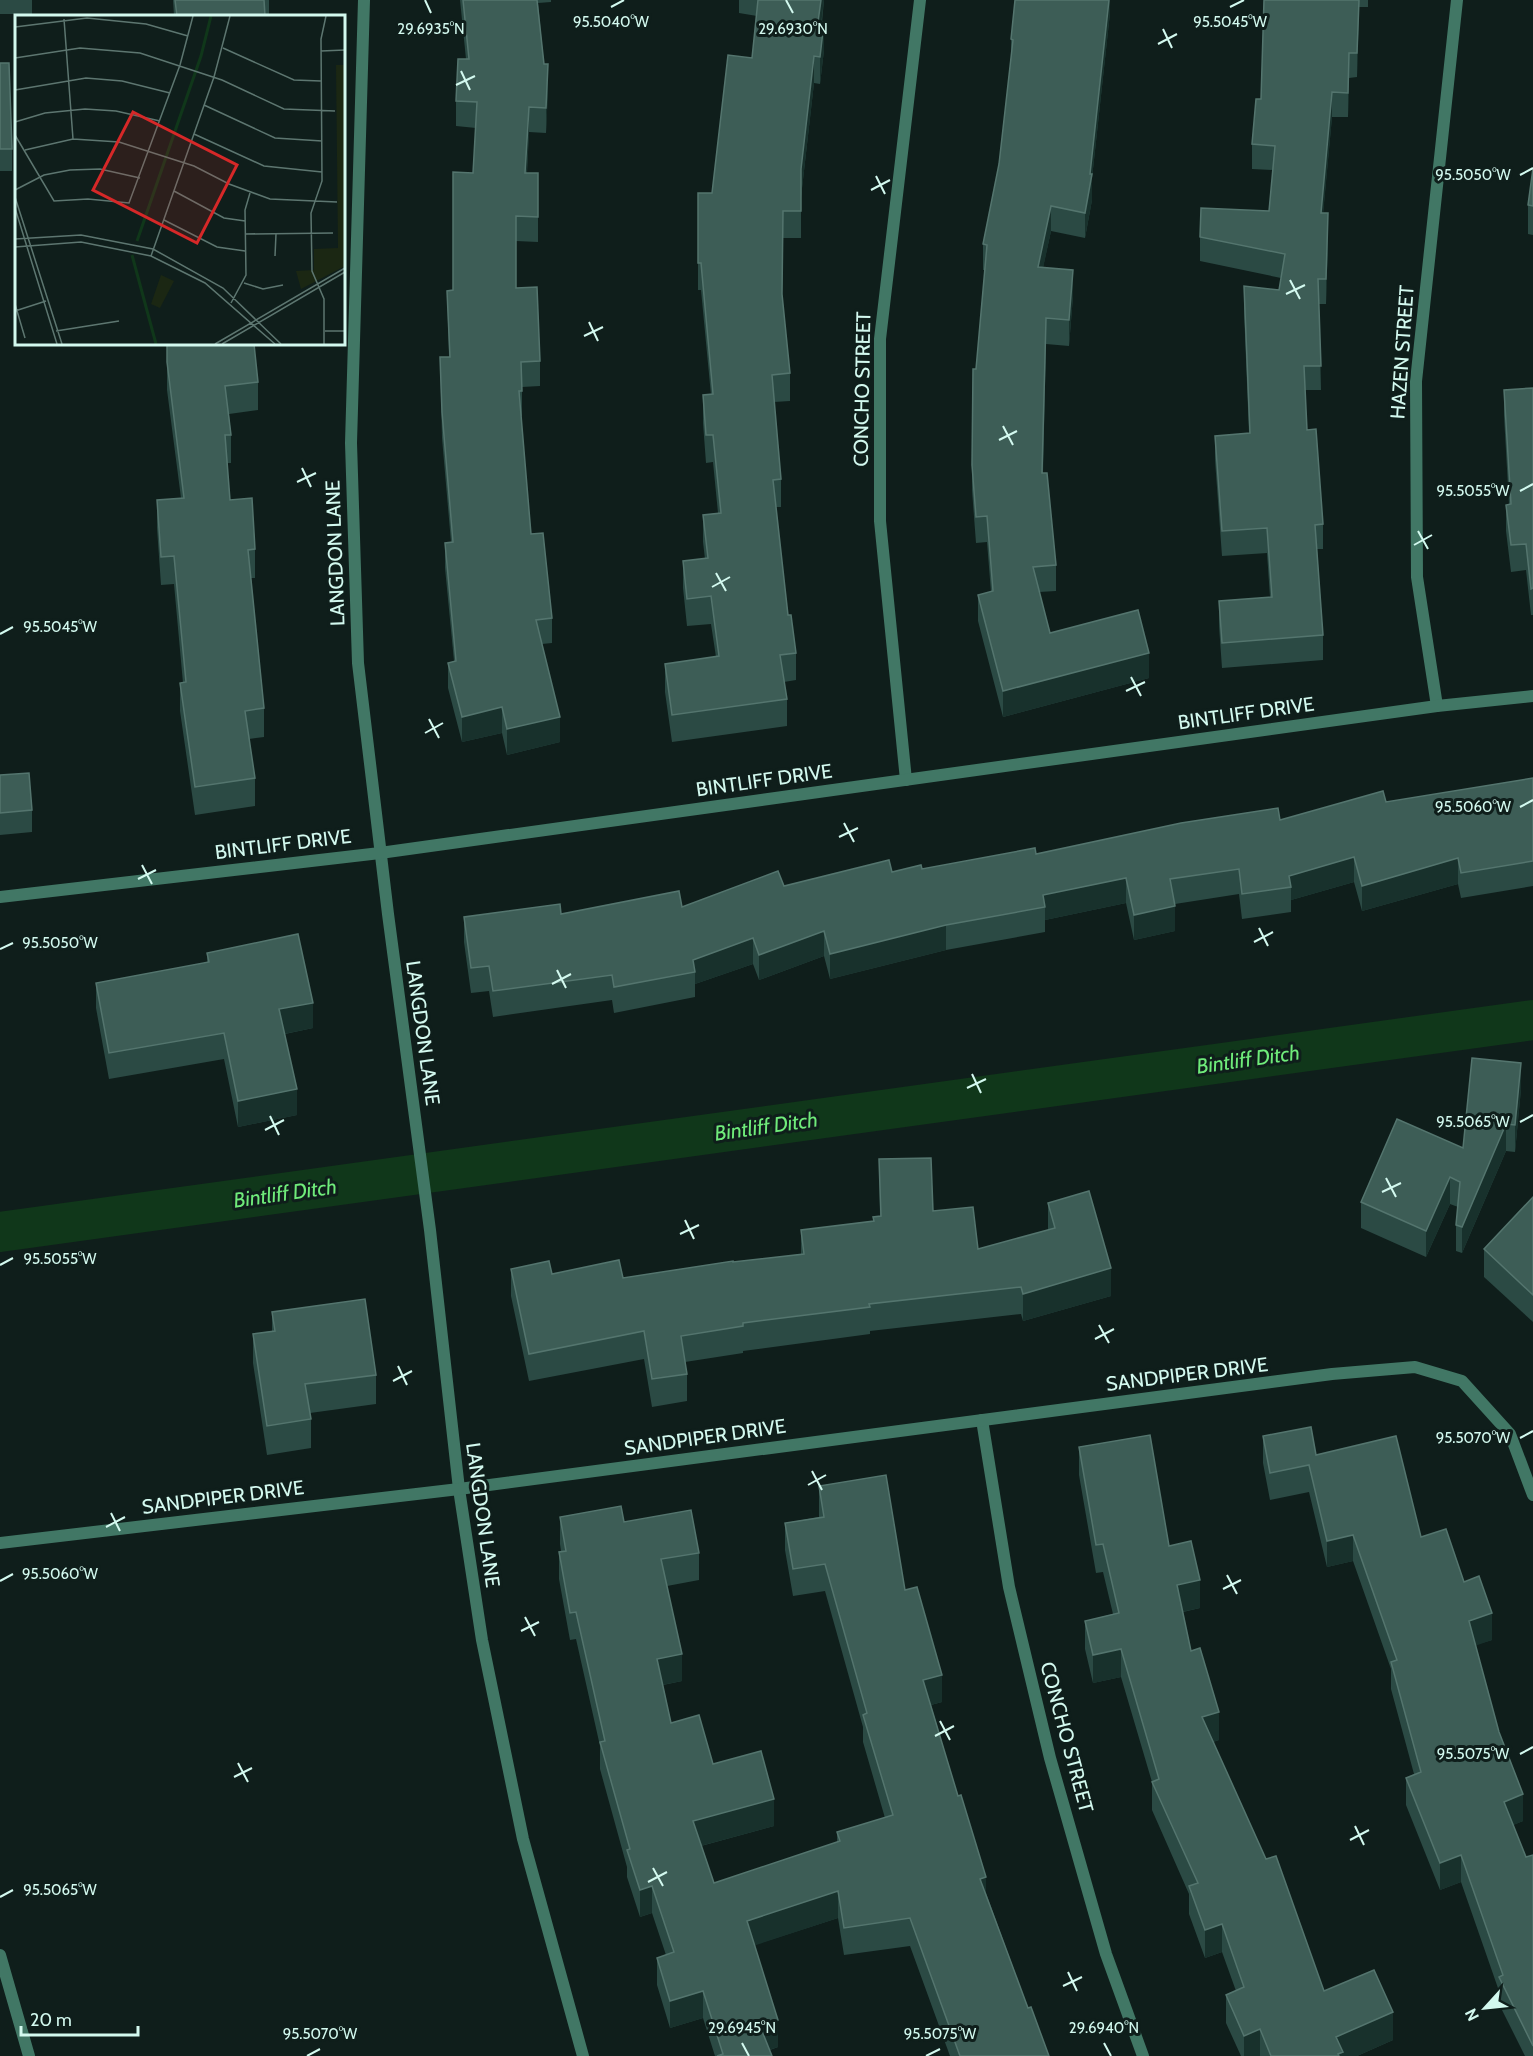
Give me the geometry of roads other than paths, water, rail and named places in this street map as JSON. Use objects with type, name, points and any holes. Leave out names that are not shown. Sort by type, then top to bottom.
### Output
[{"type":"street","name":"LANGDON LANE","points":[[364,0],[351,443],[358,663],[380,853],[430,1230],[459,1489],[482,1640],[523,1839],[583,2056]]},
{"type":"street","name":"CONCHO STREET","points":[[906,780],[880,521],[880,339],[920,0]]},
{"type":"street","name":"HAZEN STREET","points":[[1437,706],[1417,577],[1416,381],[1457,0]]},
{"type":"street","name":"BINTLIFF DRIVE","points":[[0,897],[380,853],[1437,706],[1533,696]]},
{"type":"street","name":"SANDPIPER DRIVE","points":[[0,1543],[459,1489],[1332,1374],[1415,1367],[1462,1381],[1510,1434],[1533,1496]]},
{"type":"street","name":"CONCHO STREET","points":[[982,1420],[1009,1587],[1050,1758],[1106,1954],[1143,2056]]},
{"type":"street","points":[[0,1955],[29,2056]]},
{"type":"waterway","name":"Bintliff Ditch","points":[[0,1232],[1533,1020]]}]
